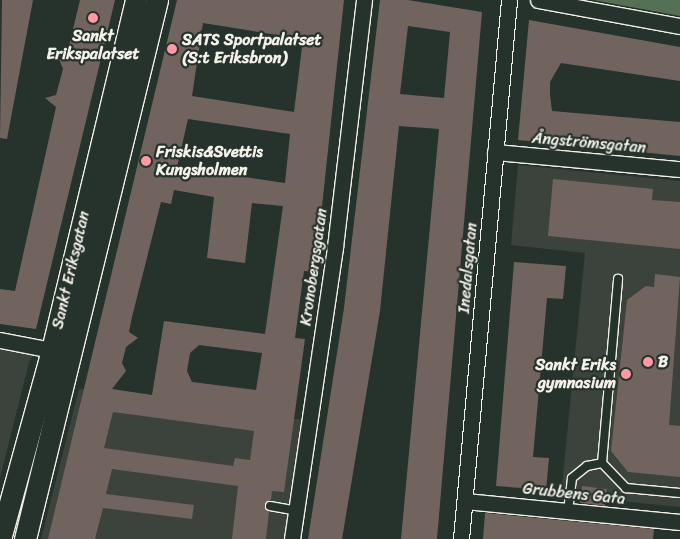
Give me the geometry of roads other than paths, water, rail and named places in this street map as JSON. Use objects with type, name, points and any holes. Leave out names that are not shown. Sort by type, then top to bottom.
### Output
[{"type":"main road","name":"Sankt Eriksgatan","points":[[0,539],[52,350],[136,0]]},
{"type":"main road","name":"Sankt Eriksgatan","points":[[25,539],[157,0]]},
{"type":"street","name":"Kronobergsgatan","points":[[292,539],[335,247],[364,0]]},
{"type":"street","name":"Inedalsgatan","points":[[461,539],[509,0]]},
{"type":"street","points":[[538,0],[680,26]]},
{"type":"street","name":"Ångströmsgatan","points":[[496,152],[680,169]]},
{"type":"street","points":[[0,340],[52,350]]},
{"type":"street","name":"Grubbens Gata","points":[[465,501],[680,522]]},
{"type":"lane","points":[[618,279],[602,464],[626,488],[680,493]]},
{"type":"lane","points":[[568,511],[572,478],[587,466],[602,464]]},
{"type":"lane","points":[[270,506],[297,511]]},
{"type":"place","name":"Sankt Erikspalatset","points":[[93,18]]},
{"type":"place","name":"SATS Sportpalatset (S:t Eriksbron)","points":[[172,49]]},
{"type":"place","name":"Friskis&Svettis Kungsholmen","points":[[146,161]]},
{"type":"place","name":"B","points":[[648,362]]},
{"type":"place","name":"Sankt Eriks gymnasium","points":[[626,374]]}]
